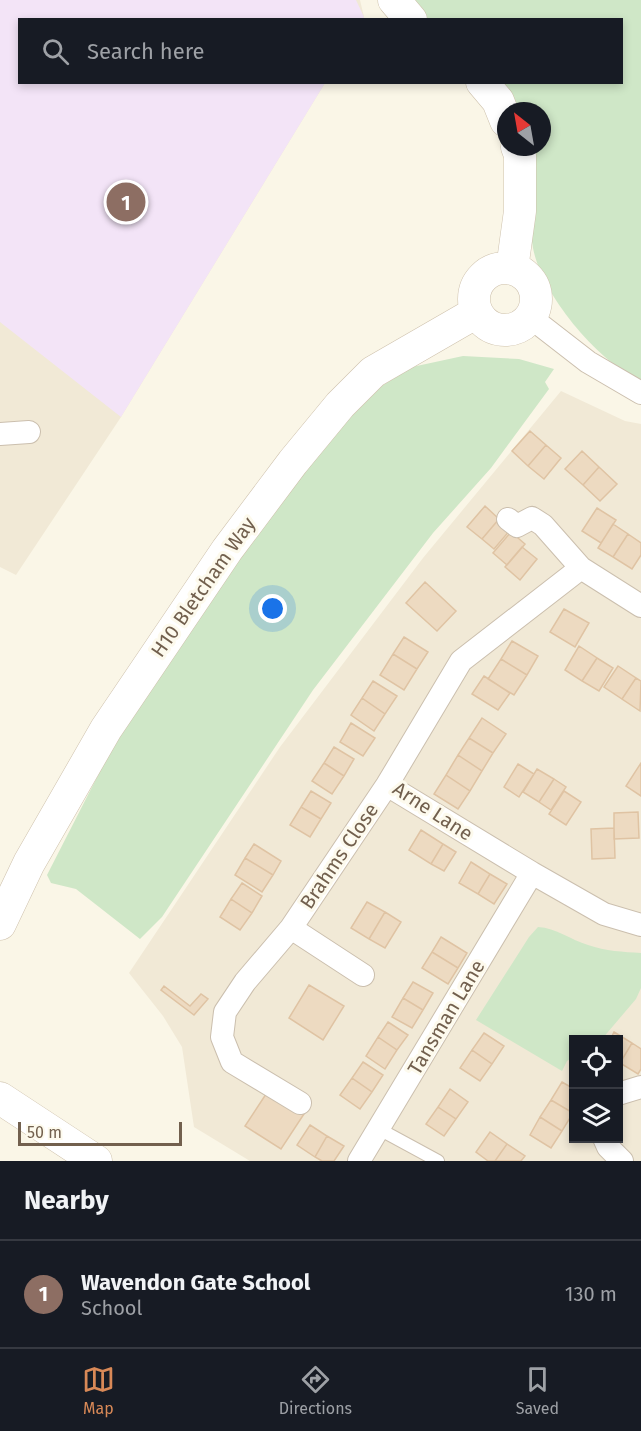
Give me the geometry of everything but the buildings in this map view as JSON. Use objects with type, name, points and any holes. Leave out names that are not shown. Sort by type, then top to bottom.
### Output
[{"type":"street","points":[[394,0],[409,18]]},
{"type":"street","points":[[484,84],[498,102]]},
{"type":"street","points":[[512,269],[520,212],[520,156]]},
{"type":"street","points":[[512,269],[521,273],[534,288],[535,308],[530,317],[516,328],[507,330],[489,326],[477,312],[474,303],[478,284],[484,276],[493,271],[512,269]]},
{"type":"street","name":"H10 Bletcham Way","points":[[0,924],[30,863],[118,711],[227,550],[293,462],[340,405],[373,372],[477,312]]},
{"type":"street","points":[[530,317],[588,362],[641,393]]},
{"type":"street","points":[[0,434],[29,432]]},
{"type":"street","points":[[508,519],[517,526],[532,518],[543,525],[581,568],[641,606]]},
{"type":"street","name":"Arne Lane","points":[[581,568],[461,661],[387,785],[604,914],[641,925]]},
{"type":"street","name":"Brahms Close","points":[[300,1103],[232,1072],[222,1037],[225,1012],[245,982],[291,928],[387,785]]},
{"type":"street","name":"Tansman Lane","points":[[359,1161],[532,873]]},
{"type":"street","name":"Brahms Close","points":[[291,928],[363,975]]},
{"type":"street","points":[[623,1092],[641,1087]]},
{"type":"street","points":[[0,1098],[83,1160]]},
{"type":"street","points":[[606,1143],[622,1161]]},
{"type":"lane","points":[[379,1129],[438,1161]]},
{"type":"shaded area","points":[[0,0],[360,0],[364,18],[18,18],[18,84],[324,84],[121,417],[16,575],[0,567]]},
{"type":"shaded area","points":[[0,0],[356,0],[364,18],[18,18],[18,84],[324,84],[121,417],[0,322]]},
{"type":"shaded area","points":[[561,391],[625,421],[641,424],[641,1161],[250,1161],[194,1127],[182,1047],[163,1016],[129,973],[280,747],[423,558]]},
{"type":"green space","points":[[398,0],[641,0],[641,381],[624,372],[590,343],[560,306],[538,266],[533,248],[521,156],[551,156],[551,102],[499,102],[485,84],[623,84],[623,18],[415,18]]},
{"type":"green space","points":[[463,356],[519,359],[554,369],[545,382],[549,389],[491,468],[433,533],[313,690],[162,917],[140,939],[76,889],[51,883],[47,875],[113,746],[231,569],[339,425],[372,392],[412,367]]},
{"type":"green space","points":[[538,927],[595,947],[641,953],[641,988],[636,999],[605,1035],[569,1035],[569,1060],[562,1071],[476,1020],[529,937]]},
{"type":"place","name":"Wavendon Gate School","points":[[126,202]]}]
